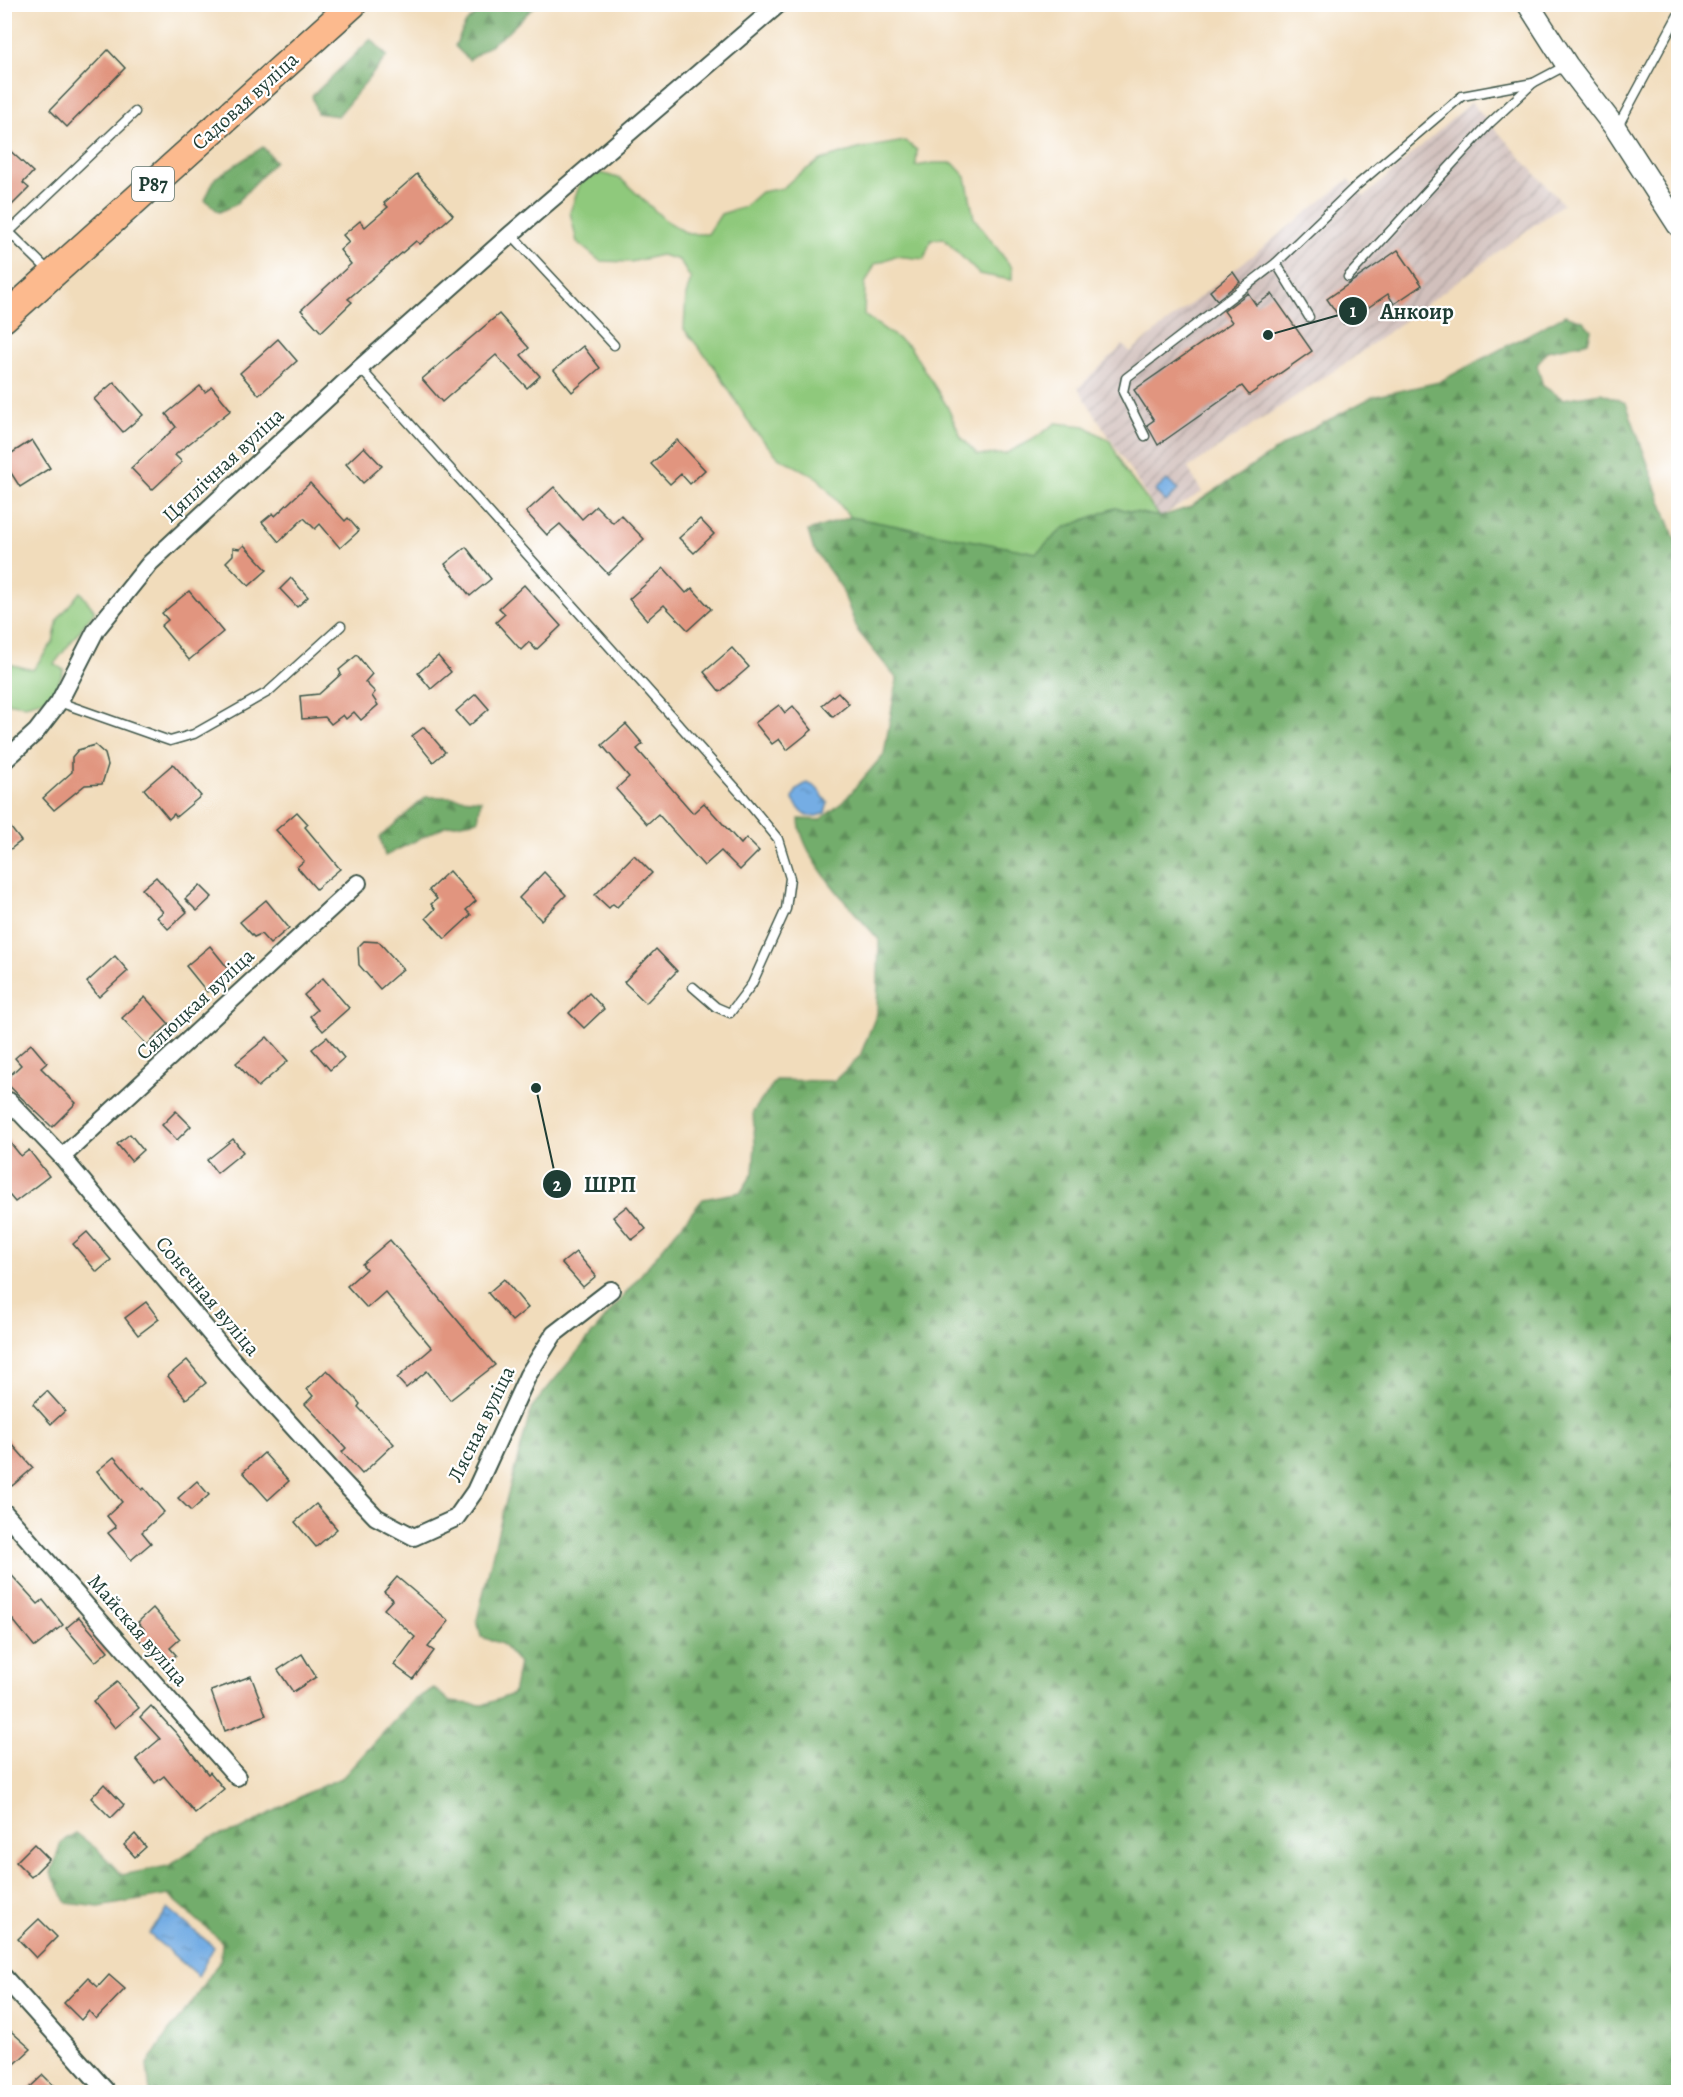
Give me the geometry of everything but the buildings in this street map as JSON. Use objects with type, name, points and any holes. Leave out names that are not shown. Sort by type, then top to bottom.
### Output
[{"type":"main road","name":"Садовая вуліца","points":[[4,318],[353,4]]},
{"type":"street","name":"Цяплічная вуліца","points":[[4,761],[36,732],[59,702],[96,630],[150,563],[360,368],[511,234],[778,4]]},
{"type":"street","points":[[1527,4],[1567,65],[1616,129],[1678,225]]},
{"type":"street","name":"Сялюцкая вуліца","points":[[62,1157],[358,883]]},
{"type":"street","name":"Сонечная вуліца","points":[[6,1101],[62,1157],[230,1358],[376,1517]]},
{"type":"street","name":"Лясная вуліца","points":[[376,1517],[414,1537],[456,1518],[475,1491],[528,1375],[554,1334],[611,1290]]},
{"type":"street","name":"Майская вуліца","points":[[4,1512],[237,1777]]},
{"type":"street","points":[[4,1977],[107,2092]]},
{"type":"lane","points":[[1616,129],[1678,15]]},
{"type":"lane","points":[[1348,277],[1489,124],[1533,83],[1567,65]]},
{"type":"lane","points":[[1145,436],[1123,392],[1126,378],[1276,263],[1356,186],[1462,96],[1533,83]]},
{"type":"lane","points":[[53,274],[7,229],[135,112]]},
{"type":"lane","points":[[511,234],[614,345]]},
{"type":"lane","points":[[1276,263],[1309,317]]},
{"type":"lane","points":[[360,368],[742,795],[778,839],[790,878],[786,909],[752,984],[730,1013],[716,1007],[693,987]]},
{"type":"lane","points":[[59,702],[170,741],[194,734],[268,692],[341,626]]},
{"type":"shaded area","points":[[1471,102],[1563,204],[1353,358],[1188,468],[1202,492],[1160,517],[1078,388],[1123,345],[1130,352],[1349,179],[1364,197]]},
{"type":"green space","points":[[487,5],[536,5],[507,33],[469,60],[455,46],[466,23]]},
{"type":"green space","points":[[371,39],[387,56],[338,116],[317,113],[312,96]]},
{"type":"green space","points":[[905,141],[917,150],[916,166],[953,163],[966,177],[974,218],[1012,268],[1012,280],[979,274],[943,238],[931,240],[924,259],[895,256],[875,264],[865,284],[864,315],[910,347],[947,406],[961,437],[978,455],[1005,454],[1032,440],[1056,423],[1085,426],[1110,441],[1126,472],[1160,517],[1115,508],[1064,528],[1036,553],[850,517],[818,478],[778,457],[753,429],[716,369],[684,329],[686,295],[691,279],[679,260],[661,255],[631,262],[600,261],[577,242],[570,212],[581,181],[601,173],[621,179],[665,220],[688,234],[708,234],[721,214],[744,207],[761,192],[783,188],[796,176],[821,160],[858,149]]},
{"type":"green space","points":[[263,147],[275,161],[235,205],[219,212],[205,200],[215,178]]},
{"type":"green space","points":[[1565,315],[1583,321],[1591,330],[1588,342],[1547,351],[1537,365],[1543,386],[1563,399],[1601,393],[1626,403],[1678,548],[1678,2092],[150,2092],[147,2065],[221,1959],[222,1942],[169,1895],[99,1907],[67,1903],[51,1873],[61,1842],[76,1833],[98,1850],[122,1875],[168,1866],[210,1838],[240,1830],[309,1792],[343,1777],[412,1701],[434,1688],[450,1702],[483,1705],[513,1694],[519,1663],[502,1644],[481,1637],[477,1620],[502,1515],[532,1407],[703,1199],[741,1192],[753,1173],[755,1145],[753,1112],[776,1080],[834,1081],[860,1056],[877,1013],[879,940],[818,866],[801,834],[799,819],[820,820],[844,801],[884,754],[897,679],[858,631],[841,587],[813,548],[808,531],[850,517],[1036,553],[1064,528],[1115,508],[1160,517],[1190,507],[1295,438],[1372,397],[1439,382]]},
{"type":"green space","points":[[80,592],[95,611],[54,664],[64,670],[51,698],[25,705],[5,702],[5,663],[33,670],[53,642],[58,619]]},
{"type":"green space","points":[[426,797],[481,800],[478,820],[445,826],[385,856],[380,837]]},
{"type":"water","points":[[1167,480],[1178,490],[1166,502],[1155,491]]},
{"type":"water","points":[[807,783],[816,787],[828,803],[825,813],[814,816],[806,815],[793,800],[797,790]]},
{"type":"water","points":[[168,1909],[214,1947],[198,1976],[149,1934]]},
{"type":"place","name":"Анкоир","points":[[1268,335]]},
{"type":"place","name":"ШРП","points":[[536,1088]]}]
